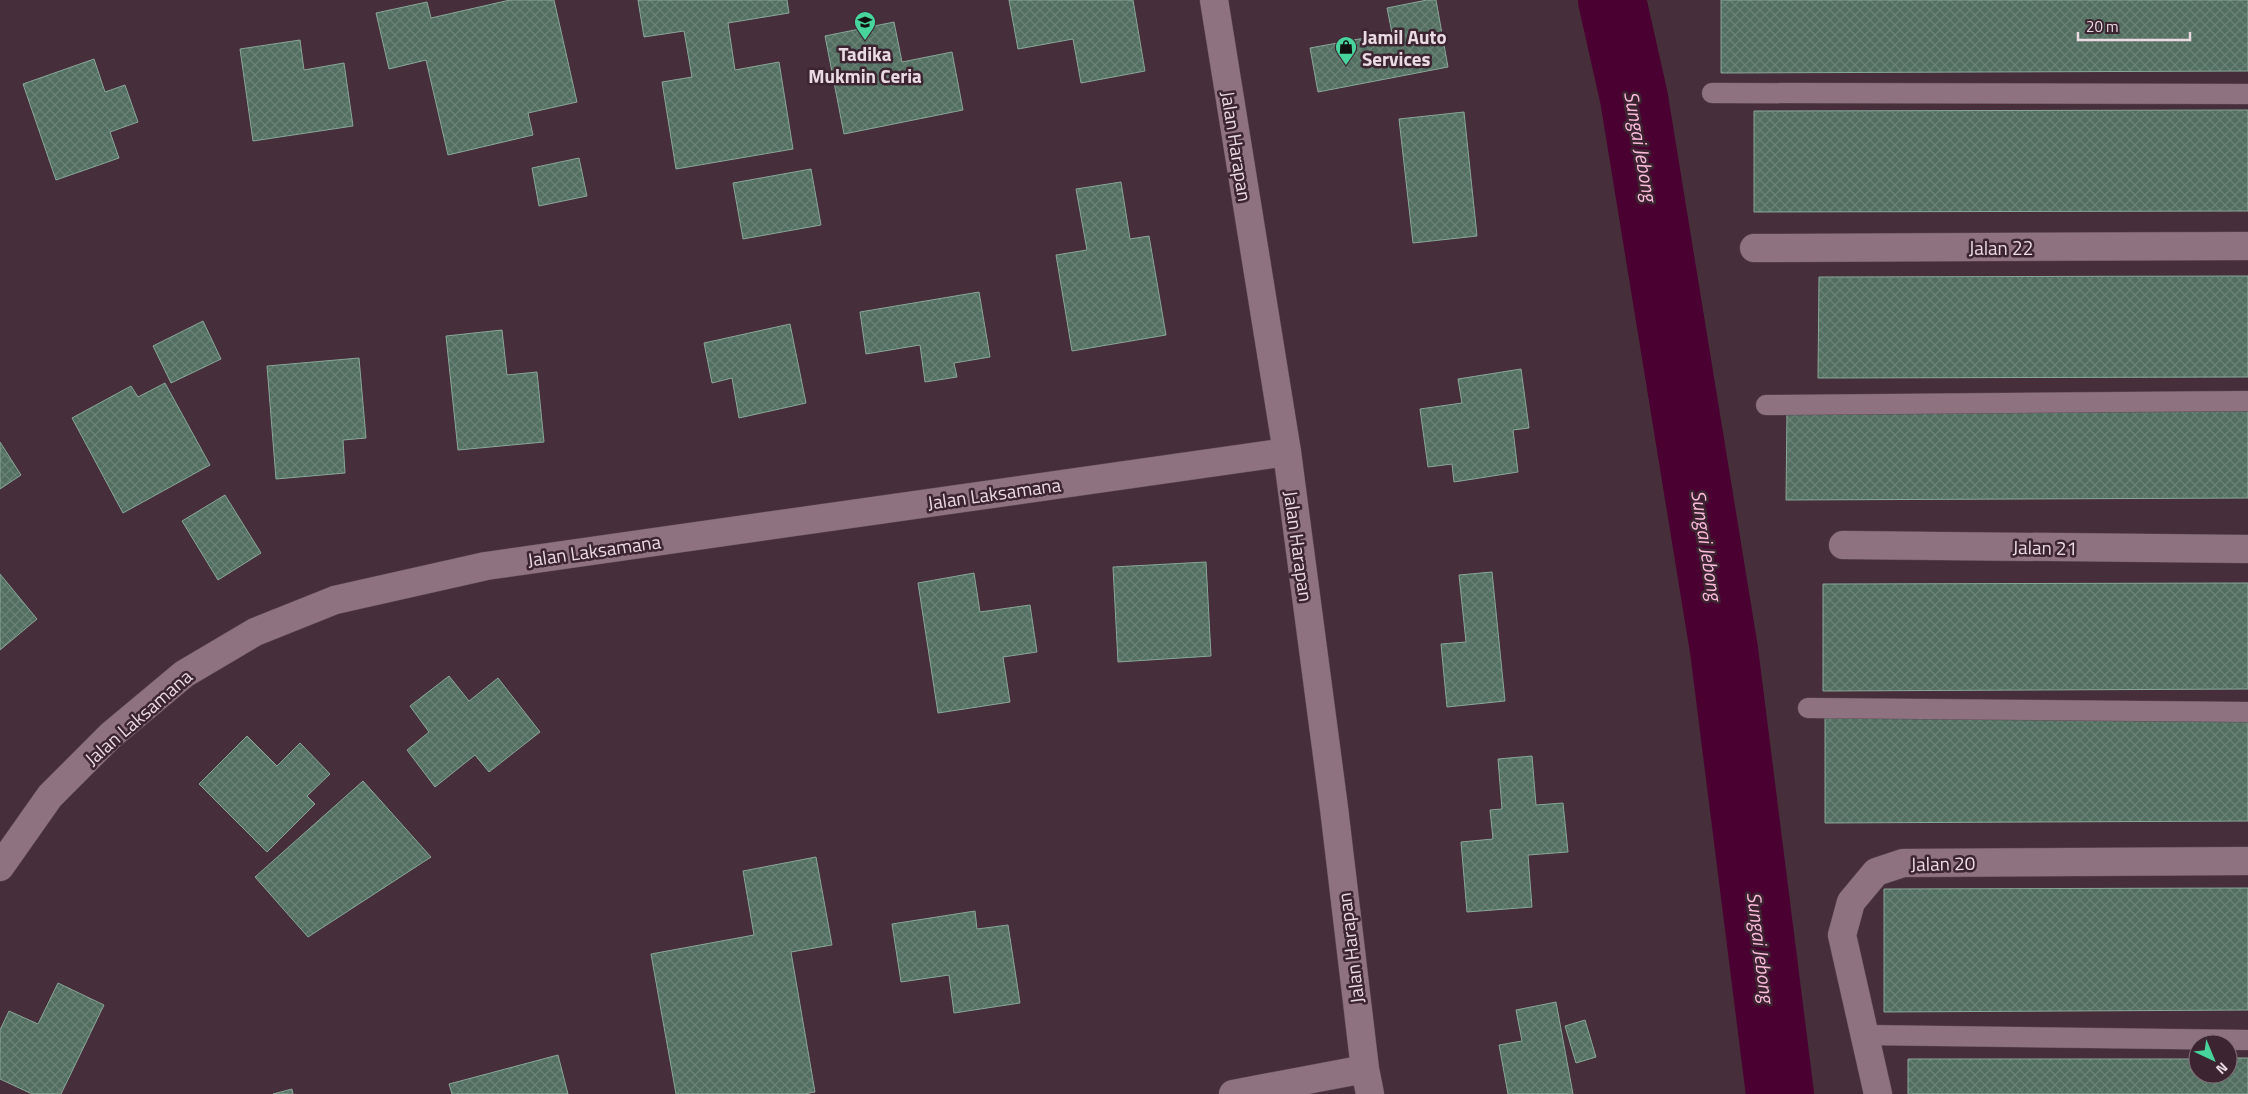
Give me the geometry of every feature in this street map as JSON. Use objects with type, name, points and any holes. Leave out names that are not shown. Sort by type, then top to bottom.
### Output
[{"type":"street","name":"Jalan Harapan","points":[[1214,0],[1287,452],[1368,1082]]},
{"type":"street","name":"Jalan 22","points":[[1754,248],[2248,246]]},
{"type":"street","name":"Jalan Laksamana","points":[[0,867],[50,796],[111,735],[184,674],[255,632],[335,600],[486,566],[1287,452]]},
{"type":"street","name":"Jalan 21","points":[[1843,545],[2248,549]]},
{"type":"street","name":"Jalan 20","points":[[1878,1094],[1842,935],[1851,902],[1876,872],[1903,863],[2248,861]]},
{"type":"street","points":[[1233,1094],[1368,1082]]},
{"type":"lane","points":[[1712,93],[2248,94]]},
{"type":"lane","points":[[1766,405],[2248,401]]},
{"type":"lane","points":[[1808,708],[2248,712]]},
{"type":"lane","points":[[1865,1035],[2248,1040]]},
{"type":"building","points":[[510,0],[554,0],[577,102],[528,113],[533,135],[448,155],[426,60],[389,69],[376,13],[427,2],[431,18]]},
{"type":"building","points":[[638,0],[787,0],[789,13],[728,23],[735,70],[779,62],[793,149],[676,169],[662,82],[692,77],[684,31],[644,37]]},
{"type":"building","points":[[1009,0],[1133,0],[1145,71],[1081,83],[1073,39],[1018,49]]},
{"type":"building","points":[[1436,0],[1448,67],[1318,92],[1310,48],[1392,33],[1387,8]]},
{"type":"building","points":[[1721,0],[2248,0],[2248,71],[1721,73]]},
{"type":"building","points":[[894,22],[902,62],[952,52],[963,110],[844,134],[825,36]]},
{"type":"building","points":[[300,40],[304,70],[344,63],[353,126],[253,141],[240,49]]},
{"type":"building","points":[[94,59],[105,92],[125,85],[138,122],[110,132],[119,158],[56,180],[23,84]]},
{"type":"building","points":[[2248,110],[2248,211],[1754,212],[1754,111]]},
{"type":"building","points":[[1464,112],[1477,236],[1413,243],[1399,119]]},
{"type":"building","points":[[579,158],[587,196],[539,206],[532,168]]},
{"type":"building","points":[[811,169],[821,225],[743,239],[733,183]]},
{"type":"building","points":[[1121,182],[1130,239],[1149,236],[1166,335],[1072,351],[1056,255],[1087,250],[1076,189]]},
{"type":"building","points":[[2248,276],[2248,377],[1818,378],[1819,277]]},
{"type":"building","points":[[979,292],[990,357],[954,363],[957,377],[925,382],[920,345],[866,354],[860,312]]},
{"type":"building","points":[[203,321],[221,359],[171,383],[153,346]]},
{"type":"building","points":[[790,324],[806,403],[739,418],[732,378],[712,383],[704,343]]},
{"type":"building","points":[[502,330],[507,375],[537,372],[544,442],[458,450],[446,336]]},
{"type":"building","points":[[359,358],[366,438],[343,440],[345,473],[276,479],[267,366]]},
{"type":"building","points":[[1521,369],[1529,428],[1513,430],[1518,472],[1454,482],[1452,464],[1428,467],[1420,409],[1462,403],[1458,379]]},
{"type":"building","points":[[165,383],[210,465],[123,513],[72,418],[131,386],[138,397]]},
{"type":"building","points":[[2248,409],[2248,498],[1786,500],[1787,410]]},
{"type":"building","points":[[0,442],[21,475],[0,489]]},
{"type":"building","points":[[225,495],[261,553],[218,580],[182,521]]},
{"type":"building","points":[[1206,562],[1211,656],[1118,662],[1113,567]]},
{"type":"building","points":[[1492,572],[1505,701],[1447,707],[1441,644],[1466,642],[1459,575]]},
{"type":"building","points":[[974,573],[980,612],[1030,605],[1037,652],[1003,657],[1010,702],[938,713],[918,583]]},
{"type":"building","points":[[0,574],[37,619],[0,650]]},
{"type":"building","points":[[2248,583],[2248,689],[1823,691],[1823,584]]},
{"type":"building","points":[[449,676],[469,701],[498,678],[540,732],[489,772],[475,755],[435,787],[407,750],[429,732],[410,706]]},
{"type":"building","points":[[2248,717],[2248,821],[1825,823],[1825,718]]},
{"type":"building","points":[[247,736],[277,766],[300,743],[330,774],[307,796],[315,804],[267,852],[199,784]]},
{"type":"building","points":[[1532,756],[1536,805],[1563,803],[1568,852],[1528,855],[1532,907],[1467,912],[1461,842],[1493,839],[1490,810],[1502,809],[1498,759]]},
{"type":"building","points":[[363,781],[431,857],[308,937],[255,877]]},
{"type":"building","points":[[816,857],[832,945],[791,952],[815,1092],[804,1094],[676,1094],[651,954],[754,935],[743,871]]},
{"type":"building","points":[[2248,888],[2248,1010],[1884,1012],[1884,889]]},
{"type":"building","points":[[975,911],[977,929],[1008,925],[1020,1003],[954,1013],[949,975],[901,982],[892,924]]},
{"type":"building","points":[[58,983],[104,1005],[61,1094],[32,1094],[0,1079],[0,1030],[9,1011],[38,1024]]},
{"type":"building","points":[[1556,1002],[1573,1094],[1508,1094],[1499,1045],[1522,1041],[1516,1010]]},
{"type":"building","points":[[1585,1020],[1596,1057],[1576,1063],[1565,1026]]},
{"type":"building","points":[[558,1055],[568,1094],[452,1094],[449,1084]]},
{"type":"building","points":[[2238,1058],[2248,1058],[2248,1094],[1908,1094],[1908,1059],[2188,1059],[2188,1084],[2238,1084]]},
{"type":"building","points":[[292,1089],[293,1094],[273,1094]]},
{"type":"waterway","name":"Sungai Jebong","points":[[1612,0],[1634,98],[1724,650],[1780,1094]]},
{"type":"place","name":"Tadika Mukmin Ceria","points":[[865,41]]},
{"type":"place","name":"Jamil Auto Services","points":[[1346,66]]}]
